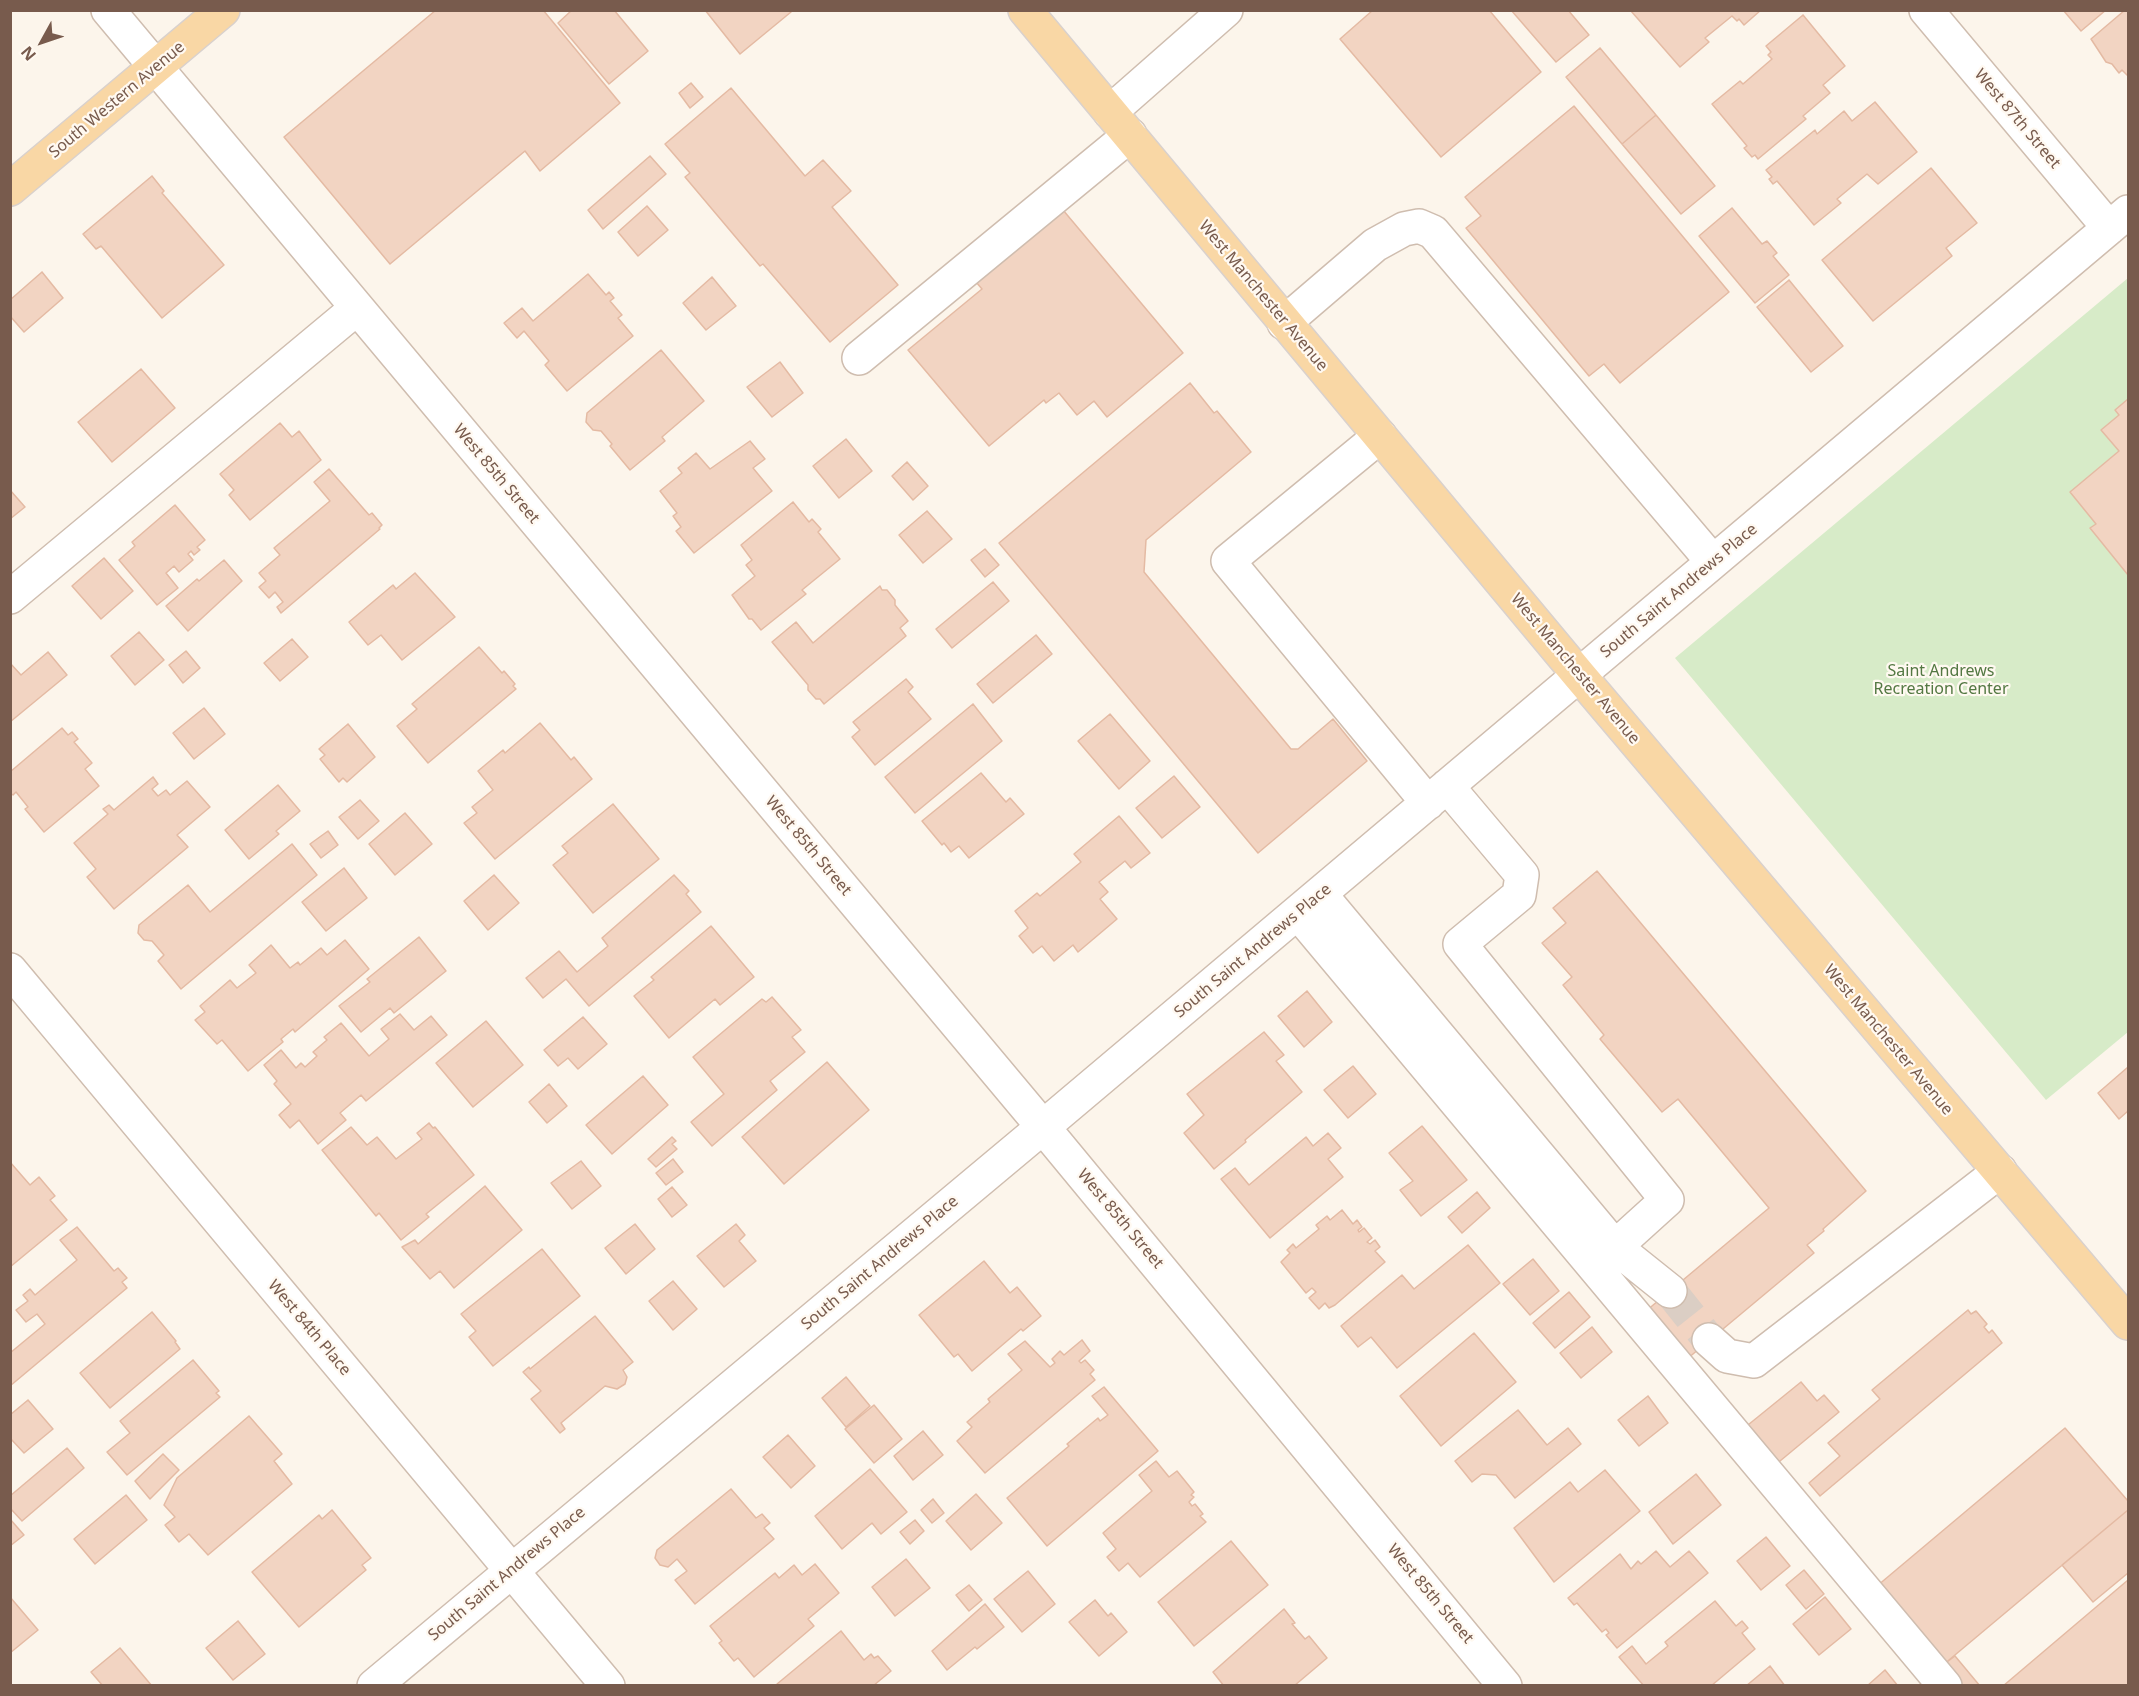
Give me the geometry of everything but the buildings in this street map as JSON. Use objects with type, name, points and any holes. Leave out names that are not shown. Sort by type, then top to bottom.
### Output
[{"type":"main road","name":"South Western Avenue","points":[[10,189],[223,10]]},
{"type":"main road","name":"West Manchester Avenue","points":[[1031,13],[1284,323],[2128,1323]]},
{"type":"street","name":"West 85th Street","points":[[108,10],[1043,1127],[1505,1686]]},
{"type":"street","points":[[859,358],[1120,124],[1226,10]]},
{"type":"street","name":"West 87th Street","points":[[1926,10],[2119,220]]},
{"type":"street","name":"South Saint Andrews Place","points":[[374,1686],[1043,1127],[2119,220]]},
{"type":"street","points":[[1284,323],[1375,245],[1404,229],[1419,226],[1433,232],[1713,562]]},
{"type":"street","points":[[10,597],[357,308]]},
{"type":"street","points":[[1380,436],[1228,561],[1438,794],[1522,875],[1519,896],[1460,944],[1667,1200],[1615,1246]]},
{"type":"street","points":[[1309,903],[1615,1246],[1670,1291]]},
{"type":"street","points":[[1309,903],[1945,1686]]},
{"type":"street","name":"West 84th Place","points":[[10,970],[608,1686]]},
{"type":"street","points":[[1709,1340],[1727,1356],[1754,1361],[2000,1172]]},
{"type":"green space","name":"Saint Andrews Recreation Center","points":[[2128,278],[2128,1032],[2046,1100],[1675,658]]},
{"type":"tunnel","points":[[1670,1291],[1709,1340]]}]
